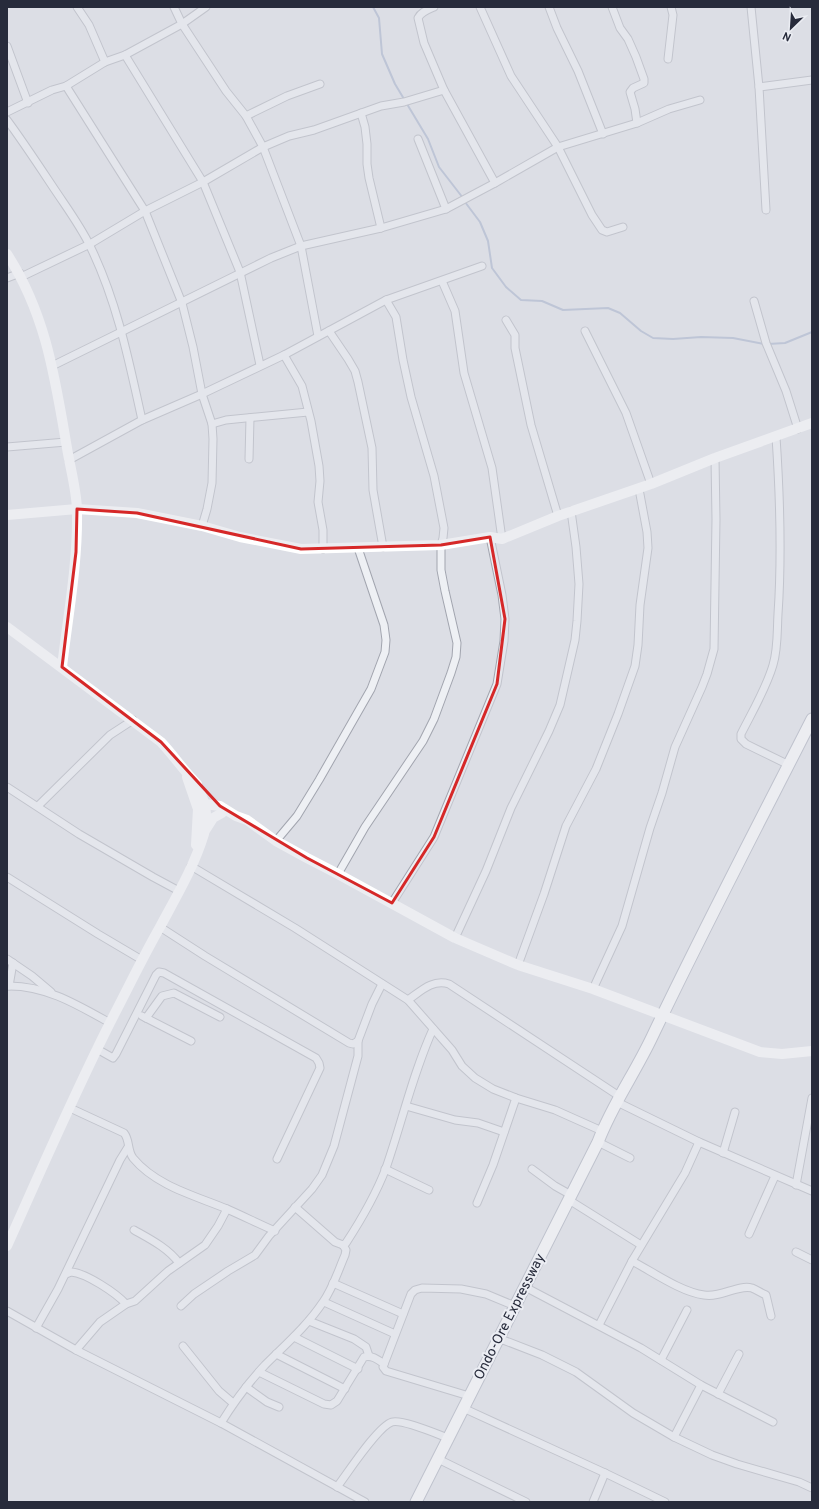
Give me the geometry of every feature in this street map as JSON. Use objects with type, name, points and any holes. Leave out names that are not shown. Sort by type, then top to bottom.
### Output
[{"type":"main road","name":"Ondo-Ore Expressway","points":[[416,1502],[598,1142],[618,1099],[641,1059],[717,902],[812,719]]},
{"type":"street","points":[[77,7],[89,25],[105,62]]},
{"type":"street","points":[[174,7],[182,24],[226,91],[246,116],[264,147],[302,246],[318,336]]},
{"type":"street","points":[[7,112],[52,90],[66,86],[105,62],[125,55],[182,24],[206,7]]},
{"type":"street","points":[[434,7],[420,15],[418,22],[424,43],[444,90],[495,184]]},
{"type":"street","points":[[480,7],[512,76],[558,147],[599,226],[607,232],[623,226]]},
{"type":"street","points":[[549,7],[557,28],[578,72],[603,134]]},
{"type":"street","points":[[612,7],[620,28],[628,39],[636,57],[644,79],[644,83],[634,88],[630,92],[637,123]]},
{"type":"street","points":[[668,59],[672,15],[671,7]]},
{"type":"street","points":[[751,7],[759,87],[766,210]]},
{"type":"street","points":[[7,46],[28,103]]},
{"type":"street","points":[[125,55],[203,182],[240,272],[260,366]]},
{"type":"street","points":[[759,87],[812,80]]},
{"type":"street","points":[[246,116],[286,96],[320,84]]},
{"type":"street","points":[[66,86],[145,211],[182,303],[193,347],[202,394],[212,424],[212,483],[208,509],[202,526]]},
{"type":"street","points":[[7,278],[21,275],[90,244],[145,211],[203,182],[264,147],[289,136],[314,130],[381,106],[407,101],[444,90]]},
{"type":"street","points":[[52,366],[122,330],[182,303],[240,272],[271,258],[302,246],[381,228],[446,209],[495,184],[558,147],[637,123],[669,109],[700,100]]},
{"type":"street","points":[[361,113],[366,127],[369,178],[381,228]]},
{"type":"street","points":[[7,120],[25,144],[90,244],[122,330],[142,420]]},
{"type":"street","points":[[418,139],[446,209]]},
{"type":"street","points":[[7,254],[21,275],[36,308],[43,330],[52,366],[77,509],[76,552],[62,667]]},
{"type":"street","points":[[69,460],[142,420],[202,394],[284,355],[386,300],[482,266]]},
{"type":"street","points":[[442,281],[455,311],[467,384],[492,468],[502,539]]},
{"type":"street","points":[[338,874],[365,827],[423,741],[434,719],[456,656],[457,643],[444,591],[441,546],[444,528],[434,476],[411,397],[396,317],[386,300]]},
{"type":"street","points":[[754,301],[766,343],[786,391],[798,429]]},
{"type":"street","points":[[506,320],[515,335],[515,348],[531,425],[558,516]]},
{"type":"street","points":[[329,331],[348,359],[358,382],[372,448],[373,490],[383,547]]},
{"type":"street","points":[[585,331],[626,413],[651,484]]},
{"type":"street","points":[[284,355],[302,386],[311,421],[319,466],[320,481],[318,502],[323,530],[323,549]]},
{"type":"street","points":[[212,424],[226,420],[308,412]]},
{"type":"street","points":[[249,459],[250,418]]},
{"type":"street","points":[[7,515],[77,509],[137,513],[202,526],[240,537],[301,549],[441,546],[490,537],[502,539],[571,511],[639,489],[715,458],[812,423]]},
{"type":"street","points":[[776,437],[779,479],[780,586],[776,654],[768,678],[741,734],[741,739],[746,744],[789,765]]},
{"type":"street","points":[[7,447],[66,442]]},
{"type":"street","points":[[593,990],[624,920],[675,747],[702,687],[711,660],[714,640],[716,585],[715,458]]},
{"type":"street","points":[[518,965],[544,894],[566,826],[596,769],[623,701],[634,666],[638,646],[640,605],[648,548],[647,532],[639,489]]},
{"type":"street","points":[[455,938],[486,871],[511,808],[560,705],[575,640],[577,621],[579,584],[571,511]]},
{"type":"street","points":[[392,903],[434,837],[497,684],[504,641],[505,619],[502,595],[490,537]]},
{"type":"street","points":[[276,841],[297,816],[319,780],[371,689],[385,652],[386,640],[384,625],[358,548]]},
{"type":"street","points":[[7,627],[161,742],[221,810],[235,819],[247,820],[276,841],[455,938],[518,965],[663,1014],[760,1052],[782,1054],[812,1051]]},
{"type":"street","points":[[38,806],[110,735],[133,720]]},
{"type":"street","points":[[184,769],[201,806],[196,855]]},
{"type":"street","points":[[193,780],[200,790],[204,833]]},
{"type":"street","points":[[7,787],[79,834],[153,878],[179,891]]},
{"type":"street","points":[[201,806],[221,810]]},
{"type":"street","points":[[7,1246],[97,1049],[179,891],[196,855],[204,833],[213,818],[221,810]]},
{"type":"street","points":[[191,866],[295,928],[408,1000],[452,1050],[462,1066],[475,1078],[493,1089],[555,1110],[602,1131]]},
{"type":"street","points":[[7,877],[142,960]]},
{"type":"street","points":[[160,927],[349,1043],[355,1044],[358,1041]]},
{"type":"street","points":[[51,992],[26,987],[8,986],[10,961],[32,976],[51,992],[110,1023]]},
{"type":"street","points":[[97,1049],[113,1058],[156,975],[159,972],[164,973],[316,1058],[320,1068],[277,1159]]},
{"type":"street","points":[[408,1000],[429,985],[442,982],[449,984],[618,1099],[723,1153],[796,1185],[811,1189]]},
{"type":"street","points":[[181,1306],[194,1294],[255,1255],[274,1231],[312,1189],[322,1175],[334,1146],[358,1056],[358,1041],[372,1004],[382,984]]},
{"type":"street","points":[[146,1018],[162,996],[174,993],[220,1017]]},
{"type":"street","points":[[137,1013],[191,1041]]},
{"type":"street","points":[[343,1245],[346,1243],[356,1226],[385,1169],[433,1029]]},
{"type":"street","points":[[477,1203],[493,1165],[516,1098]]},
{"type":"street","points":[[796,1185],[812,1098]]},
{"type":"street","points":[[406,1106],[455,1120],[478,1123],[504,1132]]},
{"type":"street","points":[[70,1108],[124,1133],[127,1136],[128,1147],[133,1158],[173,1188],[227,1209],[274,1231]]},
{"type":"street","points":[[723,1153],[735,1112]]},
{"type":"street","points":[[598,1142],[630,1158]]},
{"type":"street","points":[[600,1325],[632,1261],[685,1173],[700,1142]]},
{"type":"street","points":[[36,1328],[66,1274],[120,1160],[128,1147]]},
{"type":"street","points":[[385,1169],[429,1190]]},
{"type":"street","points":[[532,1169],[570,1197],[641,1245]]},
{"type":"street","points":[[749,1234],[775,1176]]},
{"type":"street","points":[[221,1423],[233,1403],[246,1387],[276,1354],[294,1337],[324,1302],[345,1255],[346,1250],[343,1245],[335,1242],[295,1207]]},
{"type":"street","points":[[76,1350],[100,1322],[126,1304],[135,1301],[179,1263],[205,1245],[227,1209]]},
{"type":"street","points":[[134,1230],[161,1246],[175,1257],[179,1263]]},
{"type":"street","points":[[796,1252],[812,1260]]},
{"type":"street","points":[[632,1261],[674,1285],[703,1295],[716,1296],[742,1287],[751,1288],[766,1295],[771,1316]]},
{"type":"street","points":[[66,1274],[71,1272],[83,1275],[112,1292],[126,1304]]},
{"type":"street","points":[[333,1283],[403,1314]]},
{"type":"street","points":[[525,1287],[600,1325],[701,1385],[773,1422]]},
{"type":"street","points":[[469,1396],[386,1370],[383,1367],[411,1294],[415,1290],[422,1288],[461,1290],[486,1294],[515,1306]]},
{"type":"street","points":[[324,1302],[395,1334]]},
{"type":"street","points":[[661,1360],[687,1310]]},
{"type":"street","points":[[7,1311],[76,1350],[221,1423],[365,1502]]},
{"type":"street","points":[[309,1320],[354,1339],[366,1347],[369,1356]]},
{"type":"street","points":[[294,1337],[358,1369]]},
{"type":"street","points":[[498,1338],[542,1355],[576,1372],[633,1413],[712,1455],[799,1482],[812,1488]]},
{"type":"street","points":[[183,1346],[214,1386],[233,1403]]},
{"type":"street","points":[[276,1354],[345,1389]]},
{"type":"street","points":[[718,1394],[739,1354]]},
{"type":"street","points":[[259,1372],[324,1404],[331,1405],[337,1401],[364,1357],[369,1356],[376,1358],[384,1364]]},
{"type":"street","points":[[674,1436],[701,1385]]},
{"type":"street","points":[[246,1387],[267,1402],[279,1407]]},
{"type":"street","points":[[463,1408],[665,1502]]},
{"type":"street","points":[[337,1487],[381,1429],[393,1422],[404,1422],[448,1438]]},
{"type":"street","points":[[438,1459],[526,1502]]},
{"type":"street","points":[[593,1502],[605,1473]]},
{"type":"highlighted area","points":[[77,509],[137,513],[301,549],[441,545],[490,537],[505,619],[497,684],[434,837],[392,903],[307,858],[220,806],[161,742],[62,667],[76,552]]},
{"type":"waterway","points":[[373,7],[379,18],[382,54],[395,84],[428,139],[439,167],[463,198]]},
{"type":"waterway","points":[[465,202],[480,222],[488,241],[492,268],[506,287],[521,300],[542,301],[563,310],[608,308],[620,313],[641,331],[653,338],[733,338],[764,344]]},
{"type":"waterway","points":[[768,344],[785,343],[812,332]]}]
